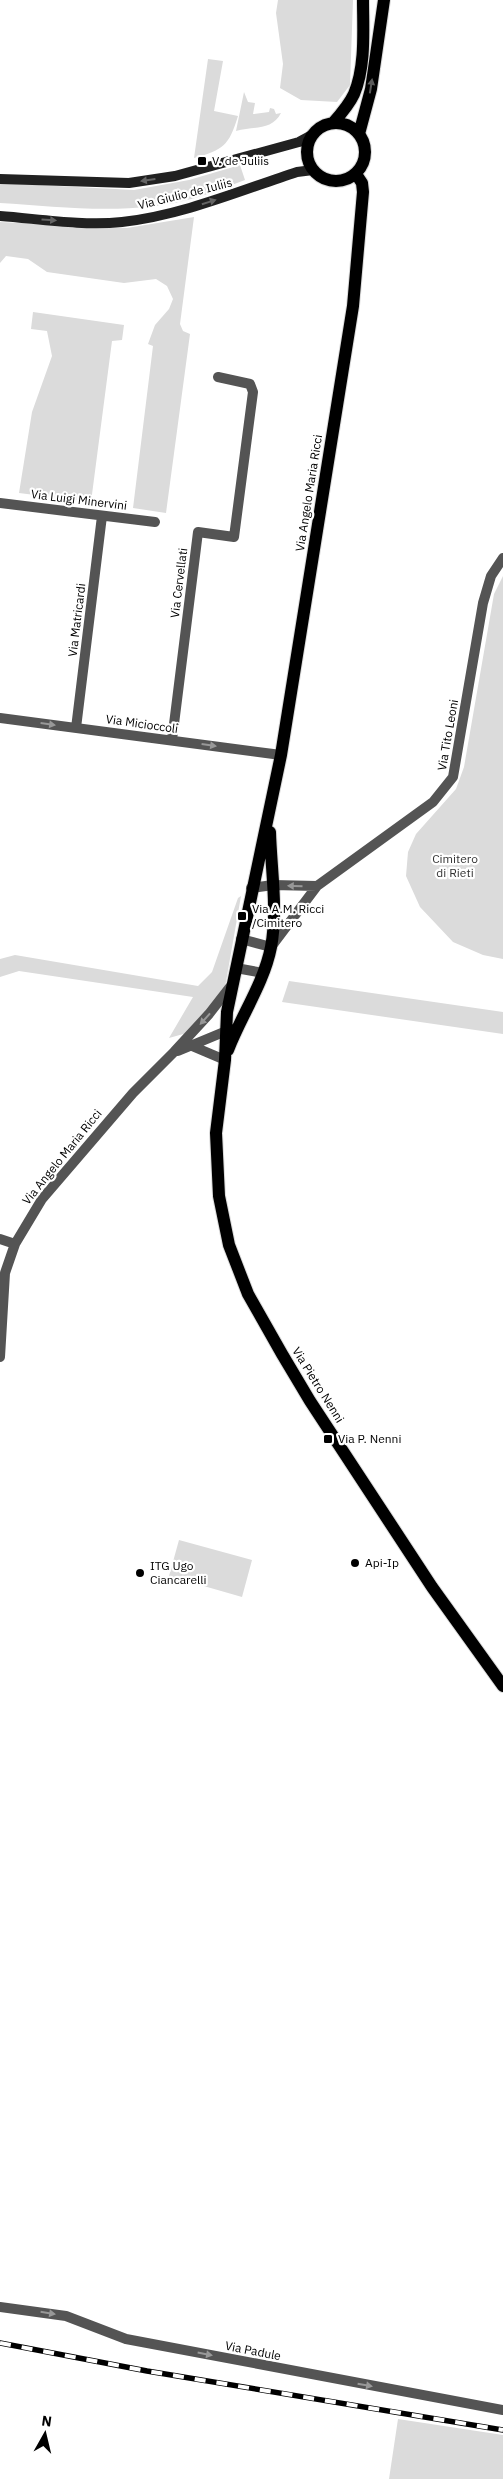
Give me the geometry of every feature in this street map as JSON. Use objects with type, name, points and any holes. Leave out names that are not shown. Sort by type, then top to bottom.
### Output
[{"type":"main road","points":[[334,123],[348,106],[358,84],[364,29],[363,0]]},
{"type":"main road","points":[[359,134],[371,89],[384,0]]},
{"type":"main road","points":[[334,123],[343,124],[359,134],[363,141],[365,158],[356,174],[338,181],[329,180],[313,170],[307,152],[312,135],[318,129],[334,123]]},
{"type":"main road","name":"Via Giulio de Iuliis","points":[[0,179],[130,183],[175,176],[299,142],[312,135]]},
{"type":"main road","name":"Via Giulio de Iuliis","points":[[0,216],[66,221],[120,222],[200,205],[297,172],[313,170]]},
{"type":"main road","name":"Via Angelo Maria Ricci","points":[[225,1060],[231,1029],[233,982],[251,888],[269,817],[281,755],[353,306],[363,192],[362,183],[356,174]]},
{"type":"main road","name":"Via Angelo Maria Ricci","points":[[231,1029],[263,973],[271,947],[274,911],[269,817]]},
{"type":"main road","name":"Via Pietro Nenni","points":[[225,1060],[216,1133],[219,1196],[229,1245],[248,1294],[310,1401],[432,1587],[503,1686]]},
{"type":"street","name":"Via Cervellati","points":[[172,740],[198,532],[234,537],[253,392],[250,384],[218,378]]},
{"type":"street","name":"Via Luigi Minervini","points":[[0,503],[155,522]]},
{"type":"street","name":"Via Matricardi","points":[[76,728],[102,516]]},
{"type":"street","name":"Via Tito Leoni","points":[[271,947],[317,886],[433,802],[454,777],[483,602],[491,576],[503,558]]},
{"type":"street","name":"Via Micioccoli","points":[[0,718],[281,755]]},
{"type":"street","points":[[251,888],[273,885],[317,886]]},
{"type":"street","points":[[241,939],[271,947]]},
{"type":"street","points":[[236,968],[263,973]]},
{"type":"street","name":"Via Angelo Maria Ricci","points":[[0,1357],[5,1273],[15,1244],[42,1200],[133,1093],[174,1052],[225,995],[233,982]]},
{"type":"street","name":"Via Angelo Maria Ricci","points":[[174,1052],[231,1029]]},
{"type":"street","points":[[192,1046],[225,1060]]},
{"type":"street","points":[[0,1239],[15,1244]]},
{"type":"street","name":"Via Padule","points":[[0,2307],[66,2316],[126,2339],[503,2410]]},
{"type":"green space","points":[[278,0],[353,0],[350,85],[337,102],[301,100],[280,88],[283,64],[276,13]]},
{"type":"green space","points":[[208,59],[223,61],[214,111],[238,116],[228,140],[223,145],[212,152],[194,158]]},
{"type":"green space","points":[[244,92],[248,102],[255,103],[253,114],[269,112],[270,108],[274,109],[276,114],[281,113],[277,119],[273,123],[262,127],[236,131]]},
{"type":"green space","points":[[240,165],[245,180],[201,196],[171,204],[123,209],[98,209],[0,203],[0,183],[134,190],[189,180]]},
{"type":"green space","points":[[194,217],[180,324],[183,331],[190,334],[166,513],[133,508],[153,346],[148,344],[155,325],[169,309],[173,299],[167,286],[156,279],[124,283],[47,272],[28,259],[6,256],[0,263],[0,222],[127,228]]},
{"type":"green space","points":[[33,312],[124,325],[122,340],[112,341],[91,502],[19,493],[32,412],[52,356],[47,331],[31,329]]},
{"type":"green space","name":"Cimitero di Rieti","points":[[503,576],[503,959],[483,955],[453,942],[420,907],[406,876],[408,852],[416,834],[456,789],[464,767],[494,594]]},
{"type":"green space","points":[[241,896],[224,993],[194,1031],[169,1038],[193,997],[19,971],[0,977],[0,959],[15,955],[198,986],[212,972],[238,898]]},
{"type":"green space","points":[[289,981],[503,1012],[503,1034],[282,1002]]},
{"type":"green space","points":[[179,1540],[252,1560],[242,1597],[169,1576]]},
{"type":"green space","points":[[398,2419],[503,2435],[503,2479],[389,2479]]},
{"type":"railway","points":[[0,2343],[147,2371],[503,2430]]},
{"type":"place","name":"V. de Juliis","points":[[202,161]]},
{"type":"place","name":"Via A.M. Ricci /Cimitero","points":[[242,916]]},
{"type":"place","name":"Via P. Nenni","points":[[328,1439]]},
{"type":"place","name":"Api-Ip","points":[[355,1563]]},
{"type":"place","name":"ITG Ugo Ciancarelli","points":[[140,1573]]}]
